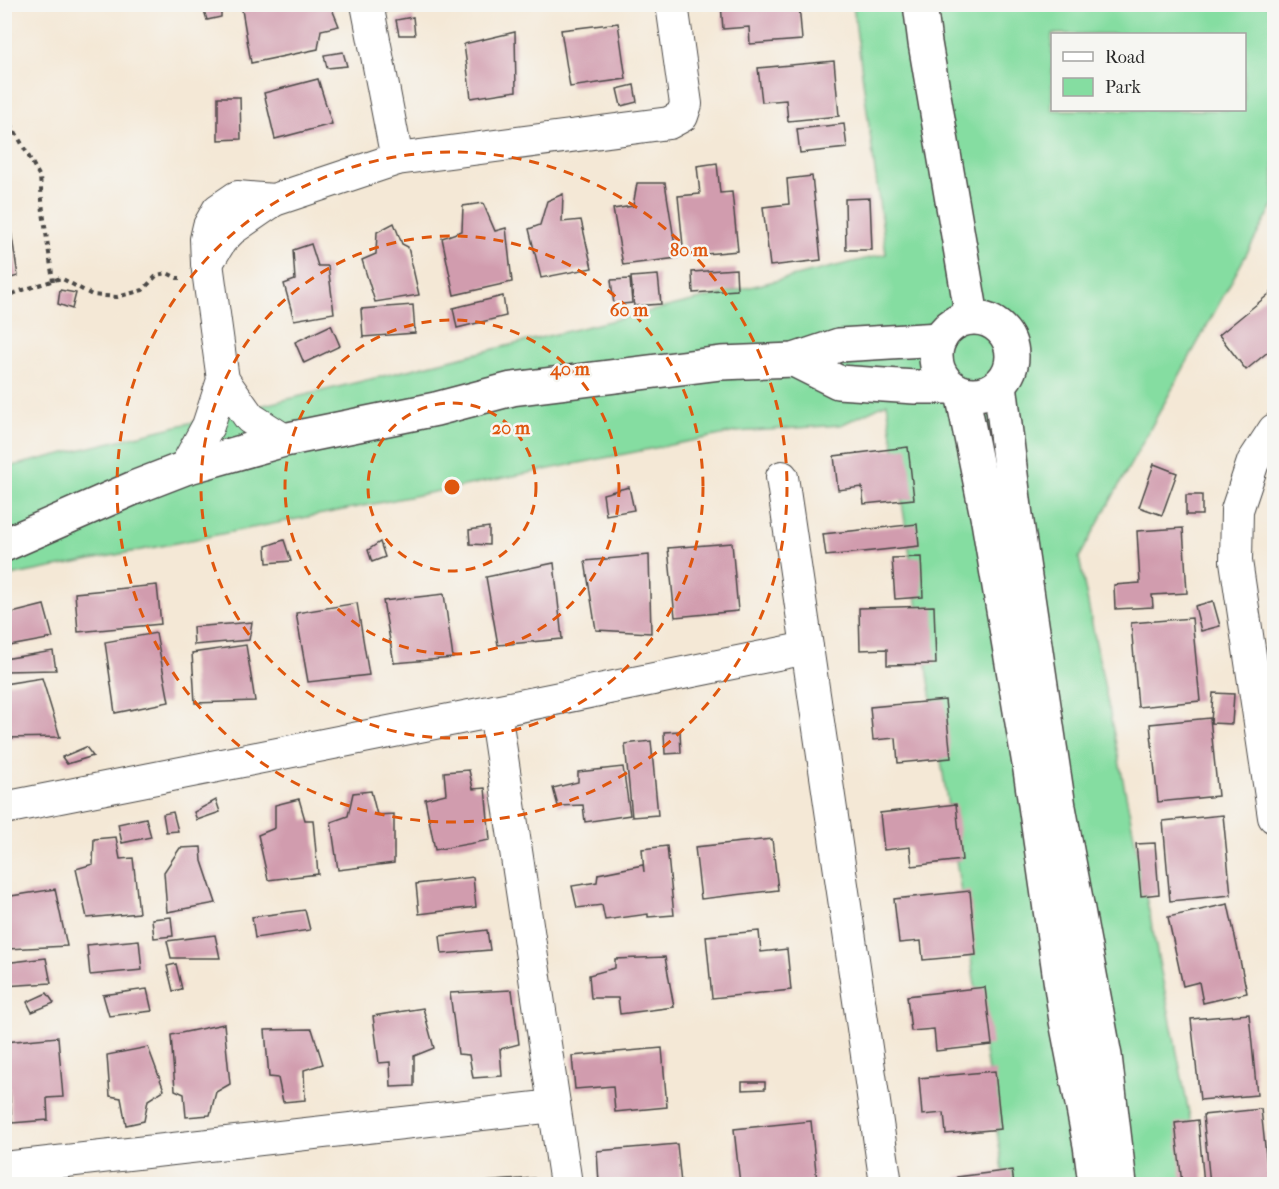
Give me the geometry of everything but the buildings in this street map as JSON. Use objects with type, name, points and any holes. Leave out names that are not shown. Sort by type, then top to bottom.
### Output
[{"type":"street","points":[[367,4],[397,159]]},
{"type":"street","points":[[185,468],[208,426],[223,380],[207,264],[206,239],[209,226],[218,210],[237,197],[274,200],[397,159],[669,123],[682,116],[686,104],[672,4]]},
{"type":"street","points":[[920,4],[972,317]]},
{"type":"street","points":[[794,360],[838,382],[957,390],[976,394],[989,391],[1000,384],[1008,374],[1012,360],[1011,347],[1006,335],[997,325],[985,319],[972,317],[948,328],[940,339],[936,351],[936,365],[942,377],[957,390],[988,520],[1030,770],[1066,1021],[1090,1145],[1095,1185]]},
{"type":"street","points":[[4,545],[185,468],[284,440],[436,409],[512,389],[721,363],[794,360],[838,345],[940,339]]},
{"type":"street","points":[[223,380],[250,418],[284,440]]},
{"type":"street","points":[[1000,384],[1016,516],[1059,807],[1105,1056],[1120,1185]]},
{"type":"street","points":[[1275,430],[1253,462],[1237,510],[1236,561],[1275,817]]},
{"type":"street","points":[[782,477],[886,1185]]},
{"type":"street","points":[[4,808],[807,648]]},
{"type":"street","points":[[495,711],[566,1185]]},
{"type":"street","points":[[4,1168],[554,1106]]},
{"type":"path","points":[[4,118],[11,124],[40,177],[42,212],[53,281]]},
{"type":"path","points":[[4,297],[61,278],[92,295],[117,297],[143,290],[157,275],[167,273],[177,278],[192,278],[207,264]]},
{"type":"green space","points":[[853,5],[1274,5],[1274,204],[1079,558],[1203,1184],[1005,1184],[887,403],[841,425],[736,432],[5,577],[4,468],[886,254]]}]
